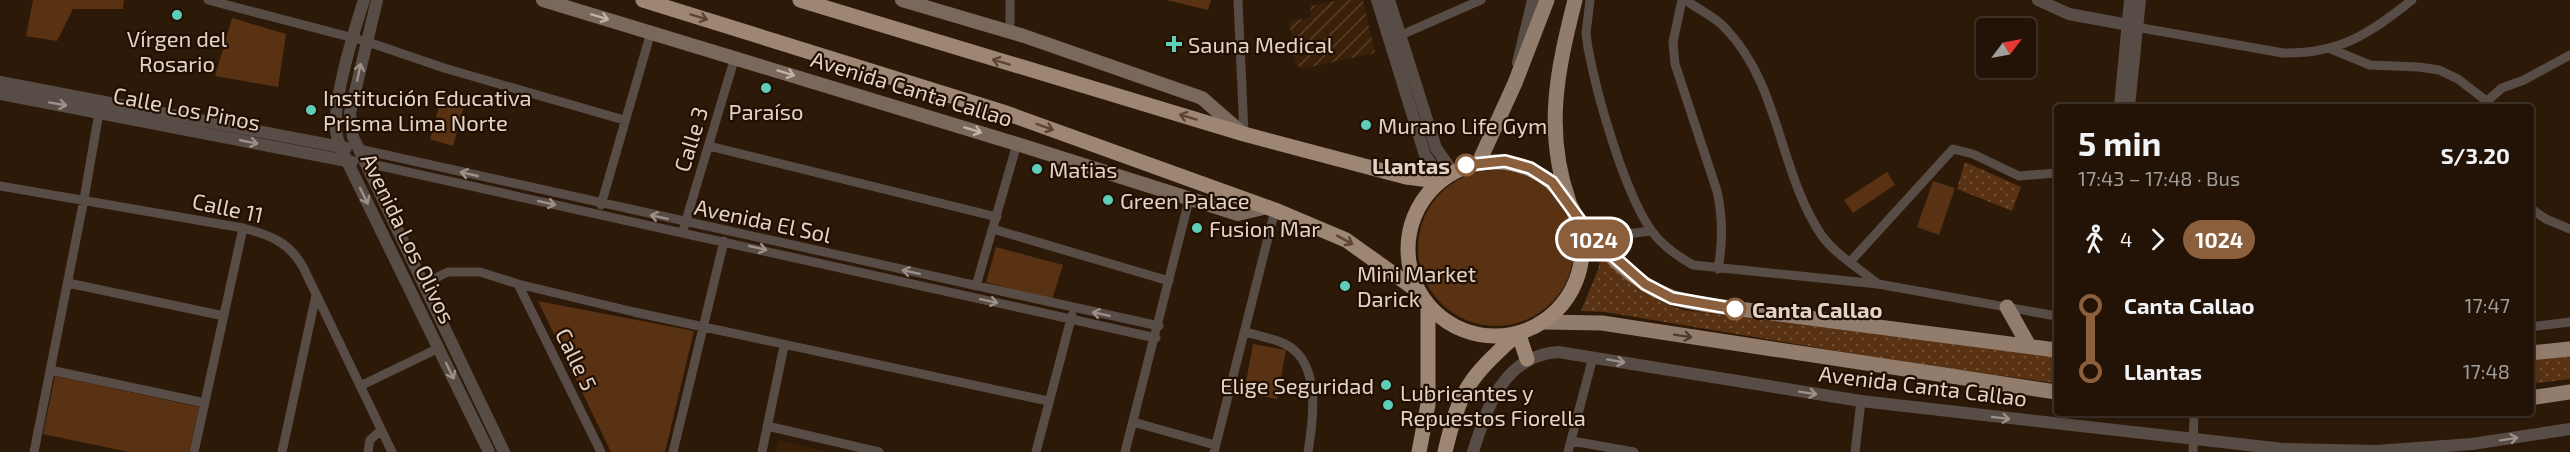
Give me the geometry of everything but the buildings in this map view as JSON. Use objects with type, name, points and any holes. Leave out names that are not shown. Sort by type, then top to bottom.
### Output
[{"type":"highway","name":"Avenida Canta Callao","points":[[644,0],[1006,113],[1271,208],[1346,240],[1423,298]]},
{"type":"highway","points":[[800,0],[1244,134],[1406,177],[1444,177]]},
{"type":"highway","points":[[1419,452],[1428,404],[1423,298],[1410,269],[1407,245],[1410,229],[1422,199],[1444,177],[1479,162],[1505,161],[1530,168],[1552,182],[1569,202],[1578,220],[1582,243],[1580,265],[1574,287],[1561,306],[1545,322],[1516,336],[1485,363],[1461,395],[1445,452]]},
{"type":"highway","points":[[1423,298],[1458,328],[1495,337],[1516,336]]},
{"type":"highway","points":[[1516,336],[1527,359]]},
{"type":"main road","name":"Avenida Canta Callao","points":[[543,0],[735,57],[1238,214],[1271,208]]},
{"type":"main road","points":[[902,0],[1010,31],[1202,98],[1244,134]]},
{"type":"main road","points":[[1479,162],[1515,83],[1547,0]]},
{"type":"main road","points":[[1569,202],[1560,175],[1556,150],[1555,96],[1575,0]]},
{"type":"main road","points":[[1578,220],[1593,238],[1645,284],[1672,298],[1708,305],[2054,350]]},
{"type":"main road","points":[[2007,307],[2029,346]]},
{"type":"main road","name":"Avenida Canta Callao","points":[[1545,322],[1602,324],[2054,392]]},
{"type":"main road","points":[[2534,353],[2570,349]]},
{"type":"main road","points":[[2534,397],[2570,392]]},
{"type":"street","points":[[208,0],[365,41],[444,68],[624,120]]},
{"type":"street","name":"Avenida Los Olivos","points":[[364,0],[352,38],[336,113],[336,134],[489,452]]},
{"type":"street","name":"Avenida Los Olivos","points":[[377,0],[365,41],[350,113],[352,131],[504,452]]},
{"type":"street","points":[[1010,0],[1010,31]]},
{"type":"street","points":[[1238,0],[1244,134]]},
{"type":"street","points":[[1377,0],[1425,155],[1444,177]]},
{"type":"street","points":[[1389,0],[1444,177]]},
{"type":"street","points":[[1399,36],[1481,0]]},
{"type":"street","points":[[1515,83],[1533,0]]},
{"type":"street","points":[[1590,0],[1586,33],[1593,74],[1631,187],[1651,231],[1671,252],[1693,265],[1878,284],[2054,316]]},
{"type":"street","points":[[1718,269],[1722,244],[1722,213],[1676,64],[1673,42],[1683,0],[1725,27],[1744,52],[1760,83],[1805,205],[1823,237],[1878,284]]},
{"type":"street","points":[[2038,0],[2069,14],[2283,53],[2308,54],[2353,42],[2412,0]]},
{"type":"street","points":[[2129,104],[2132,26],[2130,0]]},
{"type":"street","points":[[2120,104],[2132,26],[2140,0]]},
{"type":"street","points":[[601,205],[651,32]]},
{"type":"street","points":[[2331,49],[2370,65],[2439,70],[2458,79],[2490,104],[2502,88],[2524,80],[2570,55]]},
{"type":"street","name":"Calle 3","points":[[684,227],[735,57]]},
{"type":"street","name":"Calle Los Pinos","points":[[0,82],[347,161],[367,163]]},
{"type":"street","name":"Calle Los Pinos","points":[[0,94],[100,106],[359,149]]},
{"type":"street","points":[[34,452],[100,106]]},
{"type":"street","points":[[976,286],[1017,144]]},
{"type":"street","points":[[709,146],[997,217]]},
{"type":"street","name":"Avenida El Sol","points":[[359,149],[601,205],[684,227],[724,241],[1156,338]]},
{"type":"street","points":[[1850,262],[1953,149],[1972,154],[2019,176],[2054,173]]},
{"type":"street","name":"Avenida El Sol","points":[[367,163],[976,286],[1159,326]]},
{"type":"street","name":"Calle 11","points":[[1,189],[84,199],[243,228],[268,234],[290,248],[303,267],[392,452]]},
{"type":"street","points":[[1125,452],[1190,200]]},
{"type":"street","points":[[1132,422],[1215,448],[1246,332],[1271,208]]},
{"type":"street","points":[[2534,211],[2546,219],[2570,229]]},
{"type":"street","points":[[194,452],[243,228]]},
{"type":"street","points":[[993,229],[1169,281]]},
{"type":"street","points":[[1593,238],[1651,231]]},
{"type":"street","points":[[673,452],[724,241]]},
{"type":"street","points":[[423,284],[448,272],[480,272],[518,284],[784,346],[1048,401]]},
{"type":"street","points":[[68,283],[224,316]]},
{"type":"street","name":"Calle 5","points":[[518,284],[601,452]]},
{"type":"street","points":[[282,452],[316,295]]},
{"type":"street","points":[[1036,452],[1073,308]]},
{"type":"street","points":[[2534,326],[2570,322]]},
{"type":"street","points":[[1246,332],[1278,341],[1292,348],[1302,358],[1312,400],[1313,426],[1308,452]]},
{"type":"street","points":[[762,452],[784,346]]},
{"type":"street","points":[[360,386],[439,348]]},
{"type":"street","name":"Avenida Canta Callao","points":[[1527,359],[1558,352],[1862,401],[2193,446],[2283,451],[2388,450],[2472,444],[2570,429]]},
{"type":"street","points":[[1568,452],[1593,357]]},
{"type":"street","points":[[1473,452],[1485,412],[1493,397],[1501,384],[1527,359]]},
{"type":"street","points":[[50,370],[205,403]]},
{"type":"street","points":[[1855,452],[1862,401]]},
{"type":"street","points":[[2193,446],[2194,416]]},
{"type":"street","points":[[767,426],[879,452]]},
{"type":"street","points":[[368,452],[370,440],[381,430]]},
{"type":"street","points":[[1572,441],[1634,452]]},
{"type":"shaded area","points":[[33,0],[124,0],[123,9],[73,9],[57,41],[26,36]]},
{"type":"shaded area","points":[[1166,0],[1211,0],[1208,10]]},
{"type":"shaded area","points":[[1340,0],[1363,0],[1375,53],[1302,69],[1296,65],[1289,21],[1310,18],[1311,6]]},
{"type":"shaded area","points":[[232,18],[286,34],[278,87],[215,76]]},
{"type":"shaded area","points":[[443,92],[466,99],[453,146],[430,139]]},
{"type":"shaded area","points":[[1965,162],[2021,187],[2012,211],[1957,189]]},
{"type":"shaded area","points":[[1496,170],[1526,176],[1551,193],[1568,218],[1574,248],[1568,278],[1551,303],[1526,320],[1496,326],[1466,320],[1441,303],[1424,278],[1418,248],[1424,218],[1441,193],[1466,176]]},
{"type":"shaded area","points":[[1887,172],[1895,185],[1853,213],[1844,200]]},
{"type":"shaded area","points":[[1933,181],[1955,188],[1939,235],[1917,227]]},
{"type":"shaded area","points":[[996,247],[1063,265],[1052,300],[986,282]]},
{"type":"shaded area","points":[[1600,255],[1638,288],[1683,310],[2054,356],[2054,383],[1916,364],[1605,312],[1581,311],[1599,267]]},
{"type":"shaded area","points":[[538,301],[694,331],[665,452],[611,452]]},
{"type":"shaded area","points":[[1253,344],[1286,350],[1277,399],[1244,393]]},
{"type":"shaded area","points":[[2570,356],[2570,379],[2534,384],[2534,360]]},
{"type":"shaded area","points":[[55,376],[199,407],[189,452],[129,452],[43,434]]},
{"type":"shaded area","points":[[778,440],[828,452],[776,452]]},
{"type":"bus line","name":"1024","points":[[1466,165],[1505,161],[1530,168],[1552,182],[1569,202],[1578,220],[1593,238],[1615,260],[1645,284],[1672,298],[1735,309]]},
{"type":"place","name":"Vírgen del Rosario","points":[[177,15]]},
{"type":"place","name":"Sauna Medical","points":[[1174,44]]},
{"type":"place","name":"Paraíso","points":[[766,88]]},
{"type":"place","name":"Institución Educativa Prisma Lima Norte","points":[[311,110]]},
{"type":"place","name":"Murano Life Gym","points":[[1366,125]]},
{"type":"place","name":"Llantas","points":[[1466,165]]},
{"type":"place","name":"Matias","points":[[1037,169]]},
{"type":"place","name":"Green Palace","points":[[1108,200]]},
{"type":"place","name":"Fusion Mar","points":[[1197,228]]},
{"type":"place","name":"Mini Market Darick","points":[[1345,286]]},
{"type":"place","name":"Canta Callao","points":[[1735,309]]},
{"type":"place","name":"Elige Seguridad","points":[[1386,385]]},
{"type":"place","name":"Lubricantes y Repuestos Fiorella","points":[[1388,405]]}]
